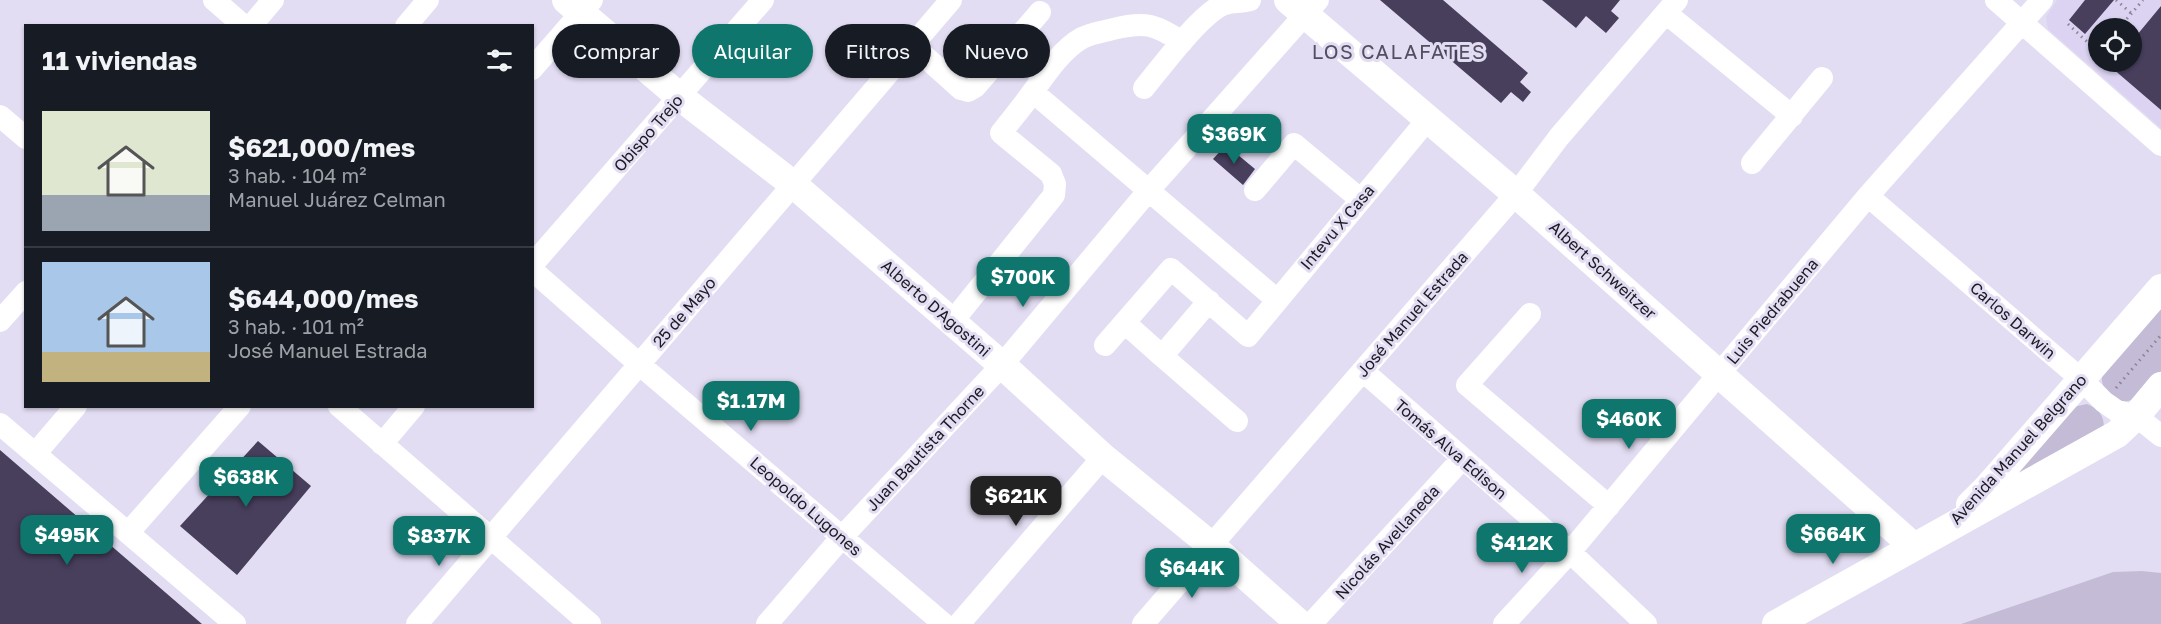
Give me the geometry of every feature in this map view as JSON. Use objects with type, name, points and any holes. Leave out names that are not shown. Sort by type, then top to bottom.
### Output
[{"type":"main road","name":"Alberto D'Agostini","points":[[579,4],[680,97],[794,185],[1002,365],[1103,457],[1212,546],[1300,624]]},
{"type":"main road","name":"Albert Schweitzer","points":[[1303,5],[1428,119],[1516,194],[1913,546]]},
{"type":"main road","name":"Avenida Manuel Belgrano","points":[[1947,527],[1988,488],[2161,288]]},
{"type":"main road","name":"Avenida Manuel Belgrano","points":[[1947,527],[2117,434],[2136,416],[2161,386]]},
{"type":"main road","points":[[1776,624],[1947,527]]},
{"type":"street","points":[[214,0],[242,24]]},
{"type":"street","points":[[253,24],[273,0]]},
{"type":"street","points":[[408,24],[428,0]]},
{"type":"street","name":"Obispo Trejo","points":[[534,263],[763,0]]},
{"type":"street","points":[[1144,88],[1211,11],[1223,4],[1250,0]]},
{"type":"street","points":[[1996,0],[2161,145]]},
{"type":"street","name":"Luis Piedrabuena","points":[[1504,624],[1570,552],[1868,196],[2042,0]]},
{"type":"street","points":[[534,66],[579,4]]},
{"type":"street","name":"25 de Mayo","points":[[926,24],[939,4]]},
{"type":"street","name":"Juan Bautista Thorne","points":[[767,624],[842,537],[1002,365],[1303,5]]},
{"type":"street","points":[[1672,6],[1792,116]]},
{"type":"street","name":"José Manuel Estrada","points":[[1143,624],[1516,194],[1559,137],[1672,6]]},
{"type":"street","points":[[1030,24],[1040,12]]},
{"type":"street","points":[[952,322],[1054,195],[1055,184],[1051,174],[1001,133],[1038,84],[1079,39],[1090,35],[1133,24],[1147,24],[1158,27],[1182,42]]},
{"type":"street","points":[[931,62],[943,73]]},
{"type":"street","name":"25 de Mayo","points":[[417,624],[884,78]]},
{"type":"street","points":[[949,78],[961,89],[968,91],[983,78]]},
{"type":"street","points":[[1033,78],[1149,190],[1277,300]]},
{"type":"street","points":[[1752,163],[1822,78]]},
{"type":"street","points":[[0,116],[24,136]]},
{"type":"street","name":"Intevu X Casa","points":[[1209,301],[1248,336],[1428,119]]},
{"type":"street","points":[[1255,190],[1294,144],[1360,199]]},
{"type":"street","name":"Carlos Darwin","points":[[1868,196],[2081,379],[2104,402],[2117,411],[2136,416],[2161,436]]},
{"type":"street","points":[[1105,345],[1171,269],[1209,301],[1162,356]]},
{"type":"street","name":"Leopoldo Lugones","points":[[534,272],[944,624]]},
{"type":"street","points":[[0,321],[24,294]]},
{"type":"street","points":[[1530,314],[1467,385],[1609,506]]},
{"type":"street","points":[[1125,323],[1237,421]]},
{"type":"street","name":"Tomás Alva Edison","points":[[1363,371],[1570,552],[1646,624]]},
{"type":"street","points":[[35,454],[74,408]]},
{"type":"street","points":[[128,533],[238,408]]},
{"type":"street","points":[[341,408],[590,624]]},
{"type":"street","points":[[382,444],[412,408]]},
{"type":"street","points":[[0,424],[235,624]]},
{"type":"street","points":[[959,624],[1103,457]]},
{"type":"street","name":"Nicolás Avellaneda","points":[[1311,624],[1462,459]]},
{"type":"path","points":[[2116,0],[2132,14]]},
{"type":"path","points":[[2128,18],[2143,0]]},
{"type":"path","points":[[2068,24],[2088,43]]},
{"type":"path","points":[[2104,402],[2161,335]]},
{"type":"shaded area","points":[[2057,0],[2161,0],[2161,128],[2097,72],[2142,72],[2142,18],[2088,18],[2088,64],[2048,29],[2046,17]]},
{"type":"shaded area","points":[[2161,300],[2161,371],[2140,395],[2126,401],[2119,400],[2105,388],[2102,383],[2102,372]]},
{"type":"shaded area","points":[[2087,404],[2101,415],[2104,422],[2103,432],[1998,492],[2073,407]]},
{"type":"shaded area","points":[[2113,572],[2161,573],[2161,624],[1961,624]]},
{"type":"building","points":[[1380,0],[1443,0],[1528,73],[1520,82],[1531,92],[1523,102],[1511,92],[1501,103]]},
{"type":"building","points":[[1542,0],[1620,0],[1611,11],[1619,18],[1606,33],[1586,16],[1576,28]]},
{"type":"building","points":[[2085,0],[2114,0],[2099,18],[2088,18],[2088,30],[2085,34],[2069,20]]},
{"type":"building","points":[[2161,6],[2161,110],[2117,72],[2142,72],[2142,29]]},
{"type":"building","points":[[1226,145],[1255,169],[1243,185],[1213,159]]},
{"type":"building","points":[[258,441],[311,486],[237,575],[180,526]]},
{"type":"building","points":[[0,450],[202,624],[0,624]]},
{"type":"district","name":"LOS CALAFATES","points":[[1399,52]]}]
